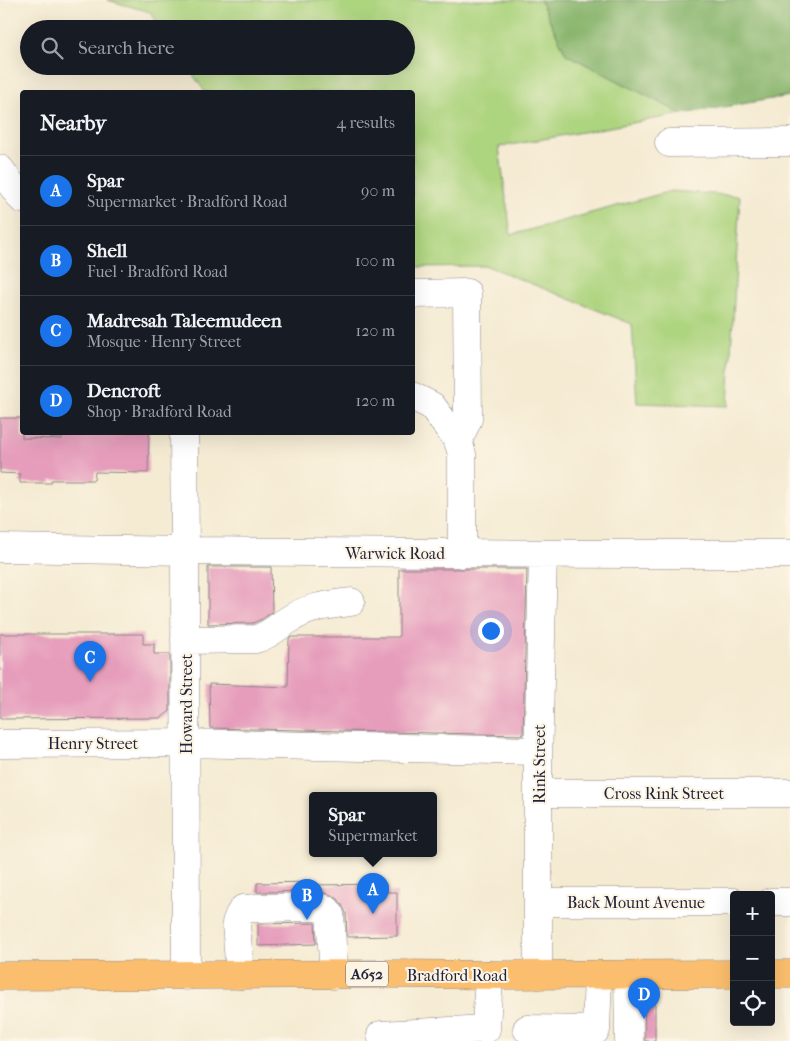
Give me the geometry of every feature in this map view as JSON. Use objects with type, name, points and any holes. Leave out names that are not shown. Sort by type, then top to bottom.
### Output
[{"type":"main road","name":"Bradford Road","points":[[0,976],[730,974]]},
{"type":"main road","points":[[775,974],[790,974]]},
{"type":"street","points":[[669,143],[790,142]]},
{"type":"street","points":[[0,169],[20,196]]},
{"type":"street","points":[[415,294],[467,293],[458,429],[462,454],[462,554]]},
{"type":"street","points":[[415,398],[432,406],[458,429]]},
{"type":"street","name":"Howard Street","points":[[184,435],[186,976]]},
{"type":"street","name":"Warwick Road","points":[[0,548],[185,552],[790,554]]},
{"type":"street","name":"Rink Street","points":[[538,975],[538,751],[542,554]]},
{"type":"street","points":[[185,640],[256,639],[266,636],[290,618],[305,611],[320,606],[351,602]]},
{"type":"street","name":"Henry Street","points":[[0,744],[186,743],[538,751]]},
{"type":"street","name":"Cross Rink Street","points":[[538,793],[790,793]]},
{"type":"street","name":"Back Mount Avenue","points":[[538,902],[730,902]]},
{"type":"street","points":[[775,902],[790,902]]},
{"type":"street","points":[[240,975],[236,923],[243,909],[315,907],[326,909],[330,914],[334,974]]},
{"type":"street","points":[[628,974],[629,1041]]},
{"type":"street","points":[[381,1034],[486,1029],[489,975]]},
{"type":"street","points":[[528,1029],[596,1030],[598,975]]},
{"type":"green space","points":[[107,0],[540,0],[566,54],[682,114],[499,147],[511,235],[671,191],[740,196],[728,406],[637,403],[632,324],[487,266],[415,267],[415,90],[204,90],[193,75],[415,75],[415,20],[156,20],[150,12]]},
{"type":"green space","points":[[540,0],[790,0],[790,96],[682,114],[566,54]]},
{"type":"building","points":[[0,418],[20,418],[20,435],[22,435],[22,438],[62,439],[62,435],[149,435],[148,473],[95,472],[94,480],[51,480],[51,483],[20,483],[20,474],[0,473]]},
{"type":"building","points":[[208,567],[271,567],[272,612],[253,623],[208,624]]},
{"type":"building","points":[[399,569],[527,569],[523,735],[210,728],[209,684],[288,687],[289,638],[291,637],[399,637]]},
{"type":"building","points":[[0,634],[143,634],[143,644],[154,644],[154,654],[170,654],[170,711],[161,718],[0,719]]},
{"type":"building","points":[[315,882],[315,885],[386,884],[386,892],[397,892],[397,936],[347,937],[346,913],[338,899],[329,894],[315,891],[257,892],[257,883]]},
{"type":"building","points":[[315,923],[316,944],[258,946],[258,924]]},
{"type":"building","points":[[644,997],[655,997],[655,1041],[645,1041]]},
{"type":"place","name":"Madresah Taleemudeen","points":[[90,682]]},
{"type":"place","name":"Spar","points":[[373,914]]},
{"type":"place","name":"Shell","points":[[307,920]]},
{"type":"place","name":"Dencroft","points":[[644,1019]]}]
